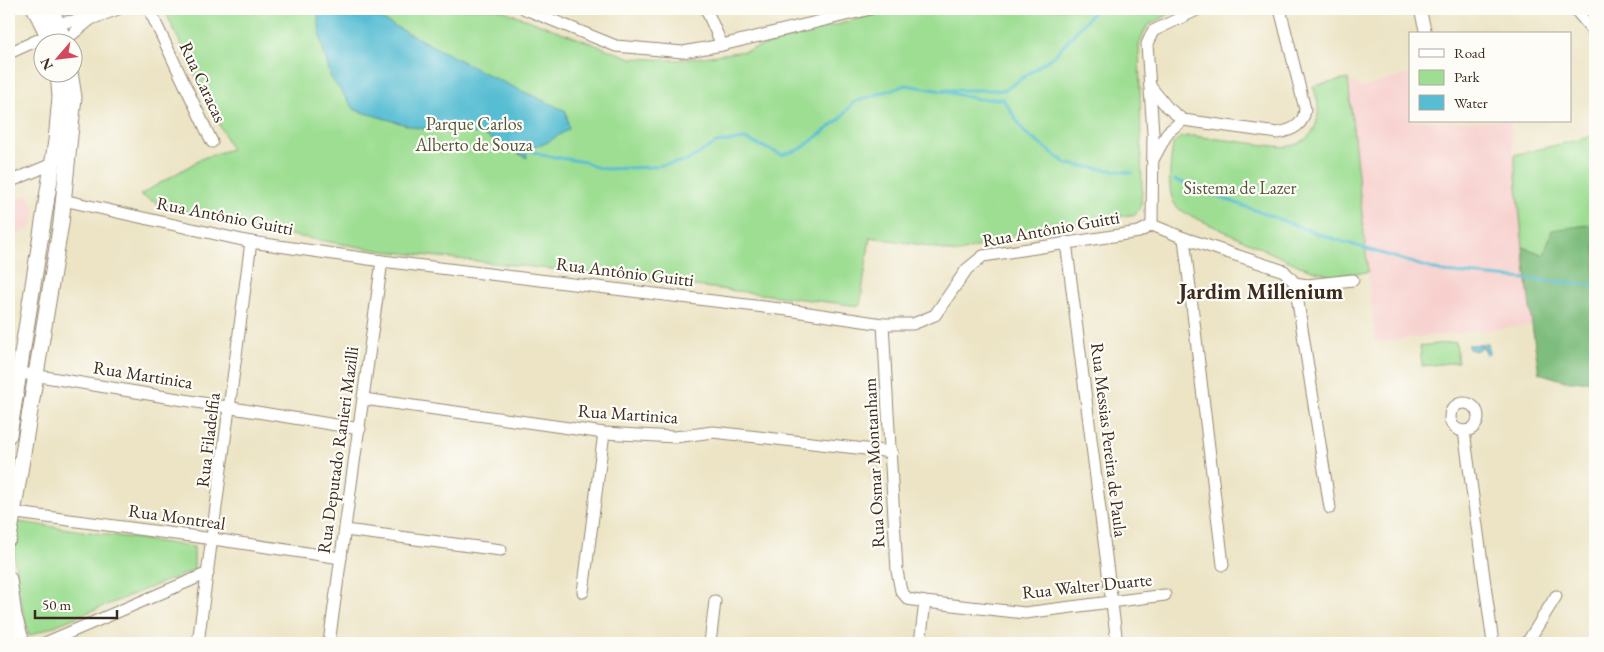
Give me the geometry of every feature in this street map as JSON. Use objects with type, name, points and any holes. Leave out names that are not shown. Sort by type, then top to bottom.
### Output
[{"type":"street","points":[[35,9],[53,32]]},
{"type":"street","points":[[51,9],[56,32]]},
{"type":"street","points":[[66,32],[91,19],[118,9]]},
{"type":"street","name":"Rua Caracas","points":[[149,9],[212,142]]},
{"type":"street","points":[[525,9],[616,46],[683,52],[722,45],[839,13],[870,9]]},
{"type":"street","points":[[706,9],[722,45]]},
{"type":"street","points":[[1199,9],[1153,31],[1147,44],[1153,159],[1152,225],[1184,238],[1284,271],[1295,283],[1330,508]]},
{"type":"street","points":[[1150,86],[1167,107],[1182,120],[1278,133],[1290,131],[1300,125],[1305,116],[1305,108],[1280,9]]},
{"type":"street","points":[[1420,9],[1426,32]]},
{"type":"street","points":[[1575,9],[1595,33]]},
{"type":"street","points":[[66,32],[91,19]]},
{"type":"street","points":[[9,53],[32,45]]},
{"type":"street","points":[[9,435],[14,372],[56,141],[60,97],[59,82]]},
{"type":"street","points":[[9,538],[11,512],[61,223],[74,97],[72,82]]},
{"type":"street","points":[[1153,159],[1168,132],[1182,120]]},
{"type":"street","points":[[11,182],[51,171]]},
{"type":"street","points":[[51,171],[65,183]]},
{"type":"street","points":[[47,198],[55,205],[63,201]]},
{"type":"street","name":"Rua Antônio Guitti","points":[[63,201],[251,242],[759,306],[883,324],[913,324],[936,315],[967,269],[983,256],[1139,232],[1152,225]]},
{"type":"street","points":[[1184,238],[1223,565]]},
{"type":"street","name":"Rua Filadelfia","points":[[198,643],[251,242]]},
{"type":"street","name":"Rua Messias Pereira de Paula","points":[[1066,242],[1117,643]]},
{"type":"street","name":"Rua Deputado Ranieri Mazilli","points":[[329,643],[382,260]]},
{"type":"street","points":[[1295,283],[1307,285],[1353,280]]},
{"type":"street","name":"Rua Osmar Montanham","points":[[883,324],[892,452],[897,570],[901,591],[908,598]]},
{"type":"street","name":"Rua Martinica","points":[[14,372],[360,429]]},
{"type":"street","name":"Rua Martinica","points":[[364,399],[604,433],[675,436],[713,432],[892,452]]},
{"type":"street","points":[[1464,431],[1493,643]]},
{"type":"street","points":[[584,592],[604,433]]},
{"type":"street","name":"Rua Montreal","points":[[11,512],[213,538],[341,558]]},
{"type":"street","points":[[345,530],[501,550]]},
{"type":"street","points":[[45,643],[208,573]]},
{"type":"street","points":[[9,579],[14,616],[22,643]]},
{"type":"street","name":"Rua Walter Duarte","points":[[908,598],[924,602],[1025,613],[1165,595]]},
{"type":"street","points":[[1527,643],[1556,596]]},
{"type":"street","points":[[710,643],[715,601]]},
{"type":"street","points":[[920,643],[924,602]]},
{"type":"shaded area","points":[[1409,74],[1409,122],[1510,122],[1532,325],[1375,342],[1348,79],[1362,88]]},
{"type":"shaded area","points":[[29,194],[36,214],[33,216],[35,220],[30,223],[32,227],[9,239],[9,203]]},
{"type":"green space","name":"Parque Carlos Alberto de Souza","points":[[164,9],[499,9],[631,58],[681,60],[745,51],[893,9],[1179,9],[1147,26],[1139,45],[1142,189],[1141,206],[1136,214],[1020,233],[957,253],[922,245],[870,237],[860,306],[384,251],[236,226],[161,205],[140,195],[203,158],[231,149]]},
{"type":"green space","name":"Sistema de Lazer","points":[[1348,79],[1368,272],[1332,276],[1300,266],[1187,214],[1177,207],[1171,194],[1170,168],[1173,144],[1177,139],[1185,136],[1194,136],[1283,147],[1291,146],[1310,135],[1317,122],[1318,104],[1313,86]]},
{"type":"green space","points":[[1595,136],[1595,224],[1587,225],[1544,255],[1523,247],[1514,155]]},
{"type":"green space","points":[[1595,224],[1595,380],[1565,381],[1539,373],[1523,247],[1544,255],[1552,230]]},
{"type":"green space","points":[[1456,342],[1458,362],[1422,366],[1420,346]]},
{"type":"green space","points":[[19,522],[194,547],[194,570],[29,636],[18,588],[14,555]]},
{"type":"water","points":[[320,9],[364,10],[492,77],[566,111],[569,129],[546,143],[526,149],[527,158],[482,134],[417,128],[355,110],[331,78],[321,41],[318,16]]},
{"type":"water","points":[[1488,344],[1489,354],[1487,355],[1484,348],[1481,347],[1476,351],[1469,349],[1468,345]]},
{"type":"waterway","points":[[943,90],[1005,90],[1055,55],[1096,9]]},
{"type":"waterway","points":[[525,148],[542,155],[585,162],[595,167],[607,169],[650,167],[687,161],[716,143],[745,139],[782,155],[801,149],[840,119],[854,102],[906,85],[978,99],[1003,99],[1025,133],[1067,164],[1132,173]]},
{"type":"waterway","points":[[1175,180],[1321,235],[1443,272],[1595,285]]},
{"type":"district","name":"Jardim Millenium","points":[[1261,291]]}]
